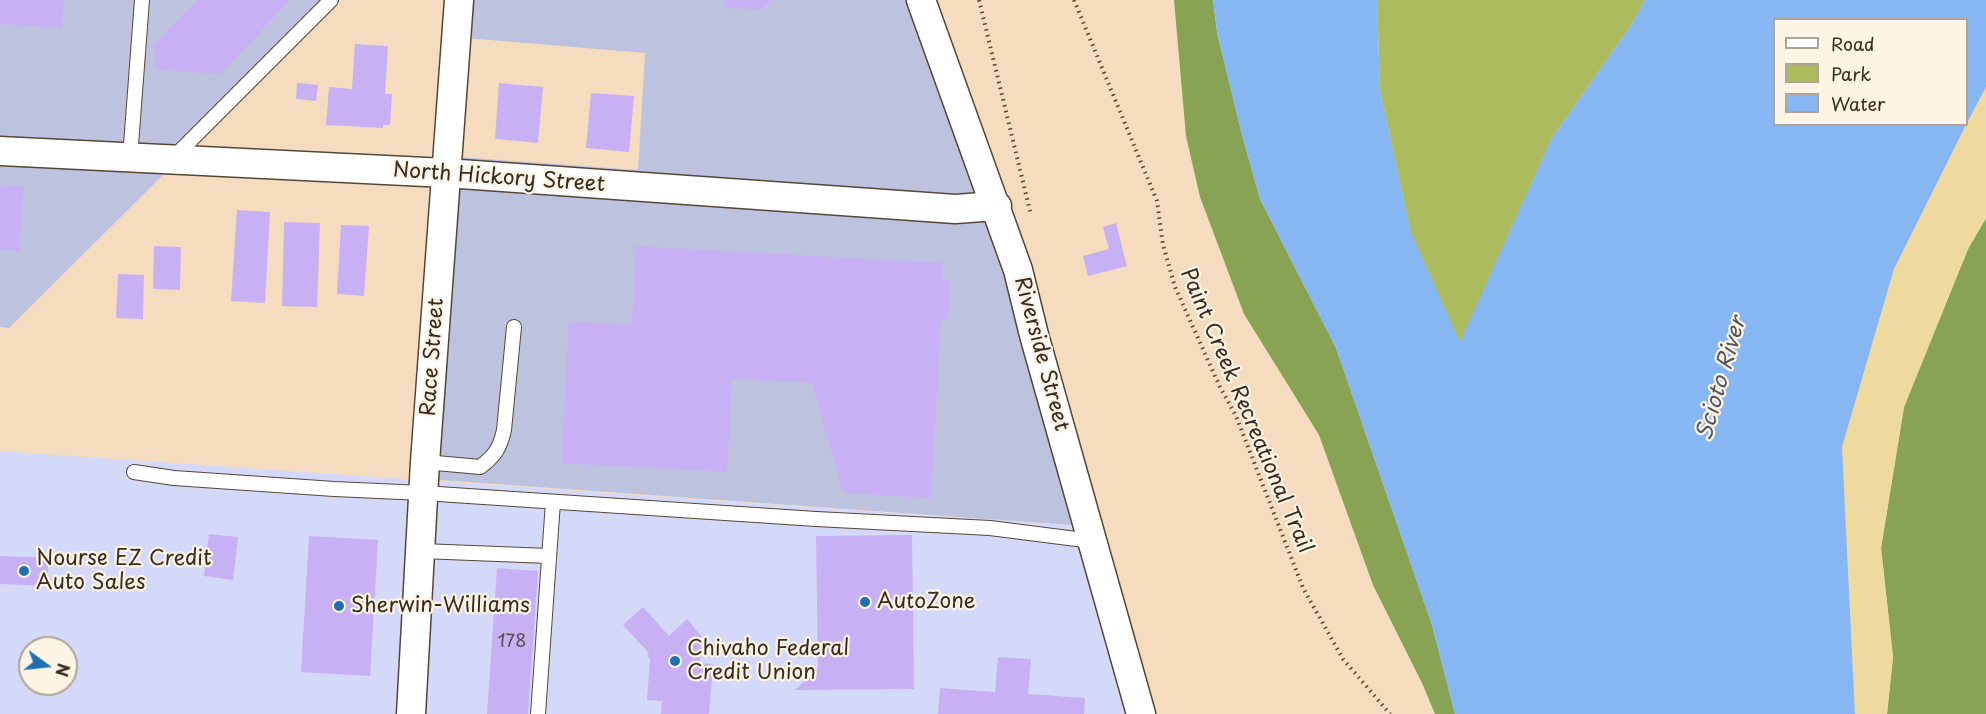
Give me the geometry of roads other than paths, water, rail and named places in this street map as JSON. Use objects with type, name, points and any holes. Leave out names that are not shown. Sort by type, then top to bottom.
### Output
[{"type":"street","name":"Race Street","points":[[411,714],[425,462],[459,0]]},
{"type":"street","name":"Riverside Street","points":[[921,0],[997,206],[1018,270],[1034,335],[1141,714]]},
{"type":"street","name":"North Hickory Street","points":[[0,151],[446,173],[955,209],[997,206]]},
{"type":"lane","points":[[130,158],[142,0]]},
{"type":"lane","points":[[170,160],[331,0]]},
{"type":"lane","points":[[425,462],[480,467],[494,457],[501,445],[504,430],[514,327]]},
{"type":"lane","points":[[134,472],[174,478],[322,489],[423,493],[990,528],[1092,541]]},
{"type":"lane","points":[[538,714],[553,502]]},
{"type":"lane","points":[[421,551],[549,556]]},
{"type":"water","name":"Scioto River","points":[[1213,0],[1377,0],[1380,90],[1411,232],[1460,342],[1552,138],[1632,24],[1645,0],[1986,0],[1986,87],[1968,121],[1968,18],[1773,18],[1773,126],[1966,126],[1894,269],[1842,447],[1855,714],[1455,714],[1432,625],[1336,348],[1260,199],[1217,32]]},
{"type":"place","name":"Nourse EZ Credit Auto Sales","points":[[24,571]]},
{"type":"place","name":"AutoZone","points":[[865,602]]},
{"type":"place","name":"Sherwin-Williams","points":[[339,606]]},
{"type":"place","name":"Chivaho Federal Credit Union","points":[[675,661]]}]
